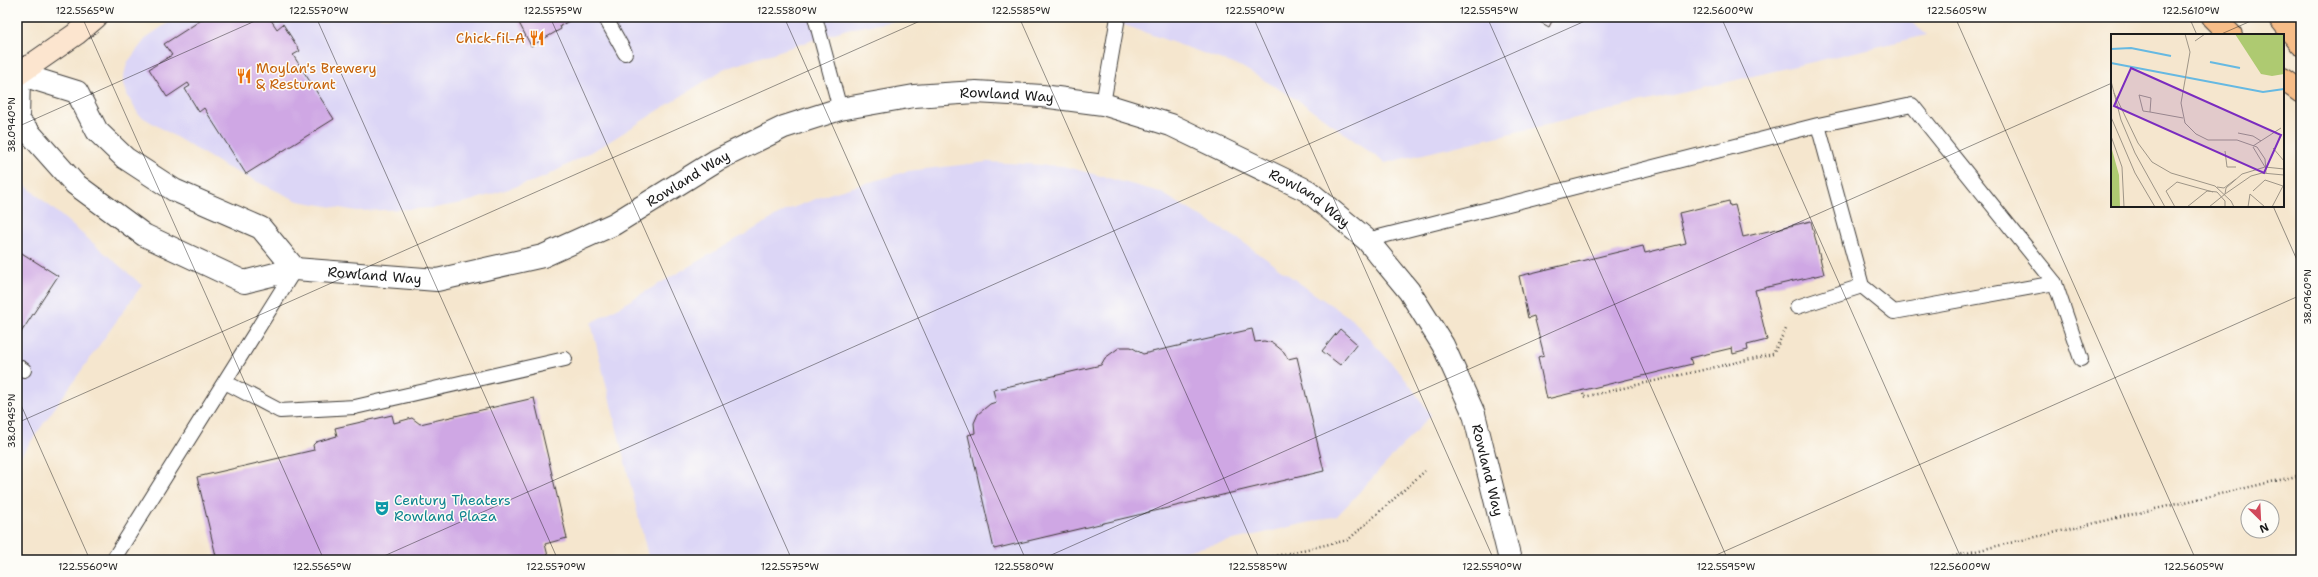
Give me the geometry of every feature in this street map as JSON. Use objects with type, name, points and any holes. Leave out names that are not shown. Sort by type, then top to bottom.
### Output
[{"type":"highway","points":[[2213,17],[2231,34]]},
{"type":"highway","points":[[2279,17],[2301,44]]},
{"type":"highway","points":[[2284,80],[2301,92]]},
{"type":"street","points":[[18,73],[76,34],[96,17]]},
{"type":"street","points":[[18,73],[78,92],[97,131],[126,158],[174,190],[261,228],[295,268]]},
{"type":"street","name":"Rowland Way","points":[[18,73],[18,120],[75,184],[144,235],[244,282],[295,268],[436,280],[543,256],[614,224],[724,156],[784,127],[840,109],[914,96],[976,92],[1042,96],[1103,104],[1171,125],[1308,191],[1367,240],[1409,291],[1443,345],[1474,414],[1510,560]]},
{"type":"lane","points":[[605,17],[625,53]]},
{"type":"lane","points":[[815,17],[840,109]]},
{"type":"lane","points":[[1103,104],[1118,17]]},
{"type":"lane","points":[[1367,240],[1818,125],[1912,105],[2055,283],[2081,360]]},
{"type":"lane","points":[[1818,125],[1862,286],[1894,312],[2055,283]]},
{"type":"lane","points":[[113,560],[295,268]]},
{"type":"lane","points":[[1797,307],[1862,286]]},
{"type":"lane","points":[[225,382],[280,411],[355,408],[565,359]]},
{"type":"path","points":[[1582,390],[1584,396],[1773,354],[1797,307]]},
{"type":"path","points":[[1257,560],[1348,540],[1424,470]]},
{"type":"path","points":[[1937,560],[2301,475]]},
{"type":"shaded area","points":[[177,17],[919,17],[847,29],[724,69],[607,143],[543,178],[467,202],[434,208],[357,211],[298,201],[226,167],[139,115],[128,97],[123,80],[127,63],[147,37]]},
{"type":"shaded area","points":[[1030,17],[1905,17],[1927,35],[1385,163],[1304,104],[1242,67],[1124,25]]},
{"type":"shaded area","points":[[987,162],[1063,166],[1160,192],[1240,240],[1352,319],[1403,376],[1431,415],[1337,516],[1147,560],[649,560],[591,323],[787,210],[829,194],[908,171]]},
{"type":"shaded area","points":[[17,178],[142,285],[17,461]]},
{"type":"building","points":[[206,17],[269,17],[277,29],[283,24],[300,51],[293,55],[334,119],[246,174],[204,108],[199,112],[185,89],[190,86],[188,83],[167,97],[149,69],[172,55],[164,44]]},
{"type":"building","name":"Chick-fil-A","points":[[516,17],[576,17],[560,26],[561,29],[531,46]]},
{"type":"building","points":[[1531,17],[1554,17],[1549,27]]},
{"type":"building","points":[[1729,201],[1730,206],[1735,205],[1743,237],[1811,221],[1824,274],[1755,290],[1767,340],[1747,345],[1748,350],[1733,354],[1732,348],[1690,358],[1692,364],[1547,399],[1538,357],[1544,355],[1534,316],[1528,318],[1519,276],[1643,246],[1645,253],[1686,243],[1679,213]]},
{"type":"building","points":[[17,250],[58,276],[18,337],[17,336]]},
{"type":"building","points":[[1252,329],[1255,342],[1264,341],[1273,343],[1284,352],[1288,359],[1297,357],[1324,471],[994,549],[968,435],[975,433],[974,423],[978,414],[990,404],[996,402],[993,390],[1101,365],[1105,358],[1120,347],[1131,347],[1143,354]]},
{"type":"building","points":[[1340,329],[1357,344],[1340,365],[1322,351]]},
{"type":"building","name":"Century Theaters Rowland Plaza","points":[[534,398],[567,538],[545,544],[549,560],[217,560],[197,477],[314,450],[313,445],[316,442],[337,436],[335,428],[392,415],[394,423],[412,418],[420,424]]},
{"type":"place","name":"Chick-fil-A","points":[[537,38]]},
{"type":"place","name":"Moylan's Brewery & Resturant","points":[[244,76]]},
{"type":"place","name":"Century Theaters Rowland Plaza","points":[[382,508]]}]
